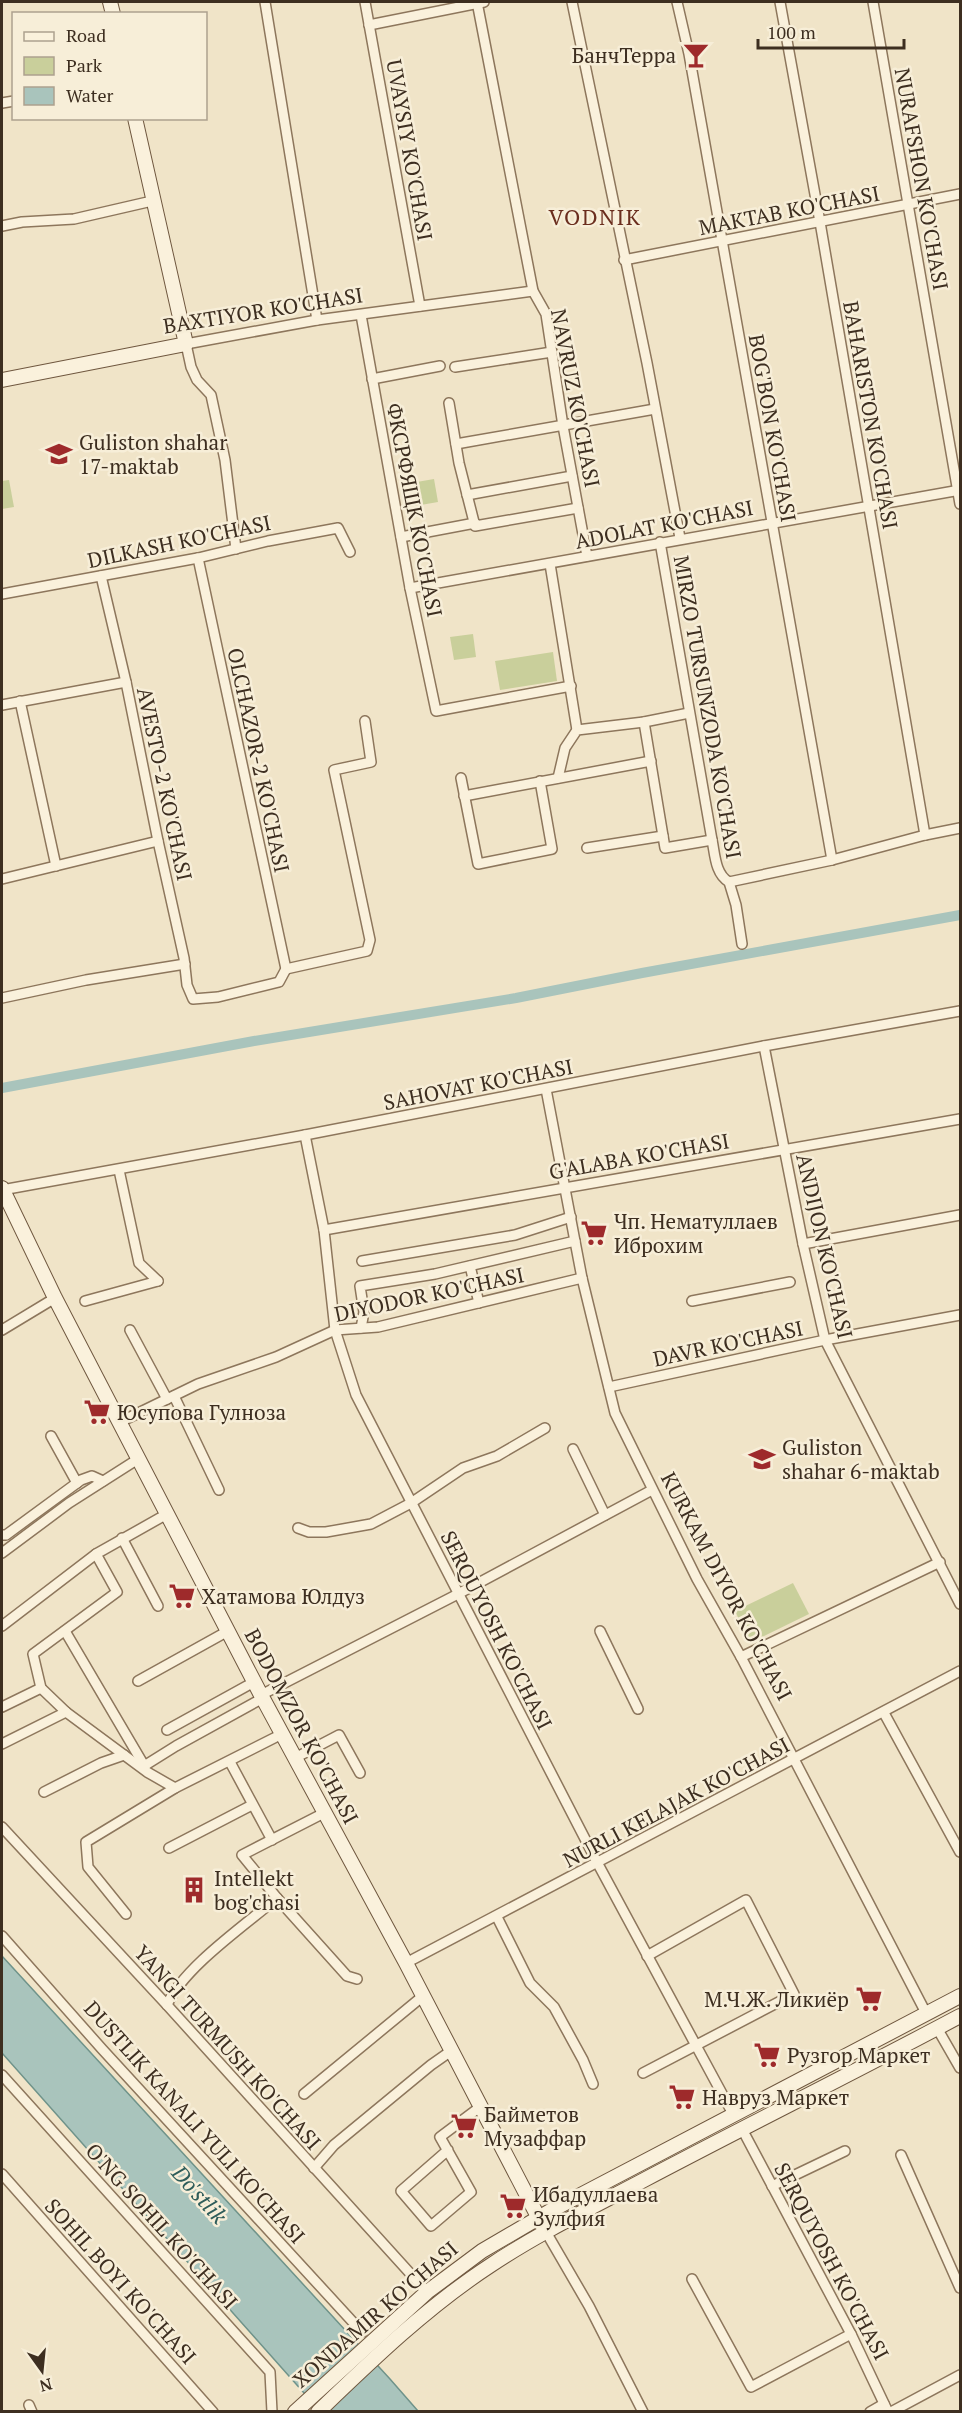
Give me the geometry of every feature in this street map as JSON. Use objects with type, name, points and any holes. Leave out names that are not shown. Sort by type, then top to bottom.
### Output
[{"type":"street","points":[[265,2],[317,320]]},
{"type":"street","name":"UVAYSIY KO'CHASI","points":[[365,2],[420,306]]},
{"type":"street","points":[[369,25],[479,2]]},
{"type":"street","name":"NAVRUZ KO'CHASI","points":[[479,2],[533,291],[546,314],[563,426],[587,556]]},
{"type":"street","name":"MIRZO TURSUNZODA KO'CHASI","points":[[572,2],[656,409],[680,538]]},
{"type":"street","name":"BOG'BON KO'CHASI","points":[[677,2],[689,54],[832,860]]},
{"type":"street","name":"BAHARISTON KO'CHASI","points":[[780,2],[925,835]]},
{"type":"street","name":"NURAFSHON KO'CHASI","points":[[873,2],[960,504]]},
{"type":"street","points":[[135,120],[191,368],[197,380],[211,395],[225,460],[236,549]]},
{"type":"street","name":"MAKTAB KO'CHASI","points":[[624,260],[960,194]]},
{"type":"street","points":[[2,226],[22,222],[74,219],[152,201]]},
{"type":"street","name":"BAXTIYOR KO'CHASI","points":[[2,380],[317,320],[533,291]]},
{"type":"street","name":"ФКСРФЯЩК KO'CHASI","points":[[361,315],[410,588],[436,711],[571,686]]},
{"type":"street","points":[[455,367],[552,352]]},
{"type":"street","points":[[372,379],[440,366]]},
{"type":"street","points":[[449,403],[475,524]]},
{"type":"street","points":[[456,444],[656,409]]},
{"type":"street","points":[[467,495],[572,476]]},
{"type":"street","name":"ADOLAT KO'CHASI","points":[[410,588],[959,490]]},
{"type":"street","points":[[401,537],[578,508]]},
{"type":"street","name":"DILKASH KO'CHASI","points":[[2,594],[198,558],[338,528],[350,552]]},
{"type":"street","name":"MIRZO TURSUNZODA KO'CHASI","points":[[660,542],[712,840],[718,868],[722,878],[729,882],[736,905],[742,944]]},
{"type":"street","name":"OLCHAZOR-2 KO'CHASI","points":[[198,558],[286,969]]},
{"type":"street","points":[[550,564],[577,730],[565,748],[558,778]]},
{"type":"street","name":"AVESTO-2 KO'CHASI","points":[[101,576],[126,682],[185,964],[187,985],[193,999],[218,997],[279,982],[286,969]]},
{"type":"street","points":[[2,705],[126,682]]},
{"type":"street","points":[[20,701],[56,866]]},
{"type":"street","points":[[577,730],[644,722],[689,713]]},
{"type":"street","points":[[286,969],[367,951],[370,940],[334,770],[371,762],[365,722]]},
{"type":"street","points":[[644,722],[665,849],[712,840]]},
{"type":"street","points":[[464,796],[651,761]]},
{"type":"street","points":[[461,778],[478,864],[552,849],[540,781]]},
{"type":"street","points":[[729,882],[832,860],[960,828]]},
{"type":"street","points":[[587,848],[663,836]]},
{"type":"street","points":[[2,879],[158,842]]},
{"type":"street","points":[[2,998],[86,980],[185,964]]},
{"type":"street","name":"SAHOVAT KO'CHASI","points":[[2,1189],[119,1170],[764,1046],[960,1011]]},
{"type":"street","name":"ANDIJON KO'CHASI","points":[[764,1046],[803,1244],[825,1340],[960,1604]]},
{"type":"street","name":"KURKAM DIYOR KO'CHASI","points":[[546,1089],[582,1278],[615,1413],[697,1579],[741,1657],[926,2013],[960,2068]]},
{"type":"street","name":"G'ALABA KO'CHASI","points":[[324,1230],[565,1186],[960,1119]]},
{"type":"street","name":"SERQUYOSH KO'CHASI","points":[[305,1135],[324,1230],[335,1330],[356,1395],[598,1864],[733,2114]]},
{"type":"street","points":[[85,1301],[158,1281],[140,1263],[119,1170]]},
{"type":"street","name":"BODOMZOR KO'CHASI","points":[[2,1189],[55,1298],[254,1682],[406,1963],[546,2232]]},
{"type":"street","points":[[803,1244],[960,1215]]},
{"type":"street","points":[[362,1261],[515,1235],[571,1216]]},
{"type":"street","points":[[361,1328],[364,1312],[360,1286],[470,1266],[575,1241]]},
{"type":"street","points":[[470,1266],[479,1303]]},
{"type":"street","name":"DIYODOR KO'CHASI","points":[[120,1422],[198,1384],[276,1357],[335,1330],[378,1327],[582,1278]]},
{"type":"street","points":[[692,1301],[790,1282]]},
{"type":"street","points":[[2,1330],[55,1298]]},
{"type":"street","name":"DAVR KO'CHASI","points":[[609,1387],[825,1340],[960,1316]]},
{"type":"street","points":[[130,1330],[171,1397],[219,1490]]},
{"type":"street","points":[[298,1528],[309,1532],[326,1532],[371,1524],[411,1503],[463,1468],[497,1456],[545,1428]]},
{"type":"street","points":[[51,1436],[77,1483]]},
{"type":"street","points":[[573,1449],[605,1515]]},
{"type":"street","points":[[2,1554],[69,1503],[138,1459]]},
{"type":"street","points":[[2,1535],[6,1535],[77,1483],[92,1476],[104,1481]]},
{"type":"street","points":[[146,1769],[176,1746],[262,1697],[652,1490]]},
{"type":"street","points":[[2,1626],[96,1554],[167,1514]]},
{"type":"street","points":[[122,1538],[158,1606]]},
{"type":"street","points":[[96,1554],[117,1592],[33,1654],[41,1688],[66,1712],[124,1755],[175,1788]]},
{"type":"street","points":[[741,1657],[940,1563]]},
{"type":"street","points":[[950,1582],[960,1576]]},
{"type":"street","points":[[65,1631],[146,1769]]},
{"type":"street","points":[[138,1681],[228,1631]]},
{"type":"street","points":[[600,1631],[638,1709]]},
{"type":"street","name":"NURLI KELAJAK KO'CHASI","points":[[406,1963],[598,1864],[960,1671]]},
{"type":"street","points":[[167,1730],[254,1682]]},
{"type":"street","points":[[2,1707],[41,1688]]},
{"type":"street","points":[[2,1744],[66,1712]]},
{"type":"street","points":[[884,1713],[960,1852]]},
{"type":"street","points":[[126,1914],[88,1867],[86,1842],[175,1788],[282,1734]]},
{"type":"street","points":[[295,1758],[339,1735],[360,1773]]},
{"type":"street","points":[[44,1792],[101,1763],[124,1755]]},
{"type":"street","points":[[230,1762],[272,1840]]},
{"type":"street","points":[[169,1848],[252,1805]]},
{"type":"street","points":[[324,1813],[242,1855],[347,1976],[357,1979]]},
{"type":"street","name":"YANGI TURMUSH KO'CHASI","points":[[2,1827],[427,2292]]},
{"type":"street","points":[[167,2005],[173,1991],[189,1972],[277,1898]]},
{"type":"street","points":[[643,2073],[794,1994],[746,1900],[647,1956]]},
{"type":"street","points":[[497,1917],[530,1983],[554,2007],[583,2060],[593,2084]]},
{"type":"street","name":"DUSTLIK KANALI YULI KO'CHASI","points":[[2,1935],[102,2049],[362,2332]]},
{"type":"street","points":[[304,2094],[423,1996]]},
{"type":"street","name":"XONDAMIR KO'CHASI","points":[[295,2412],[427,2292],[482,2251],[538,2217],[960,1996]]},
{"type":"street","name":"XONDAMIR KO'CHASI","points":[[318,2412],[375,2358],[448,2296],[490,2265],[546,2232],[960,2016]]},
{"type":"street","points":[[314,2168],[334,2145],[451,2051]]},
{"type":"street","name":"O'NG SOHIL KO'CHASI","points":[[2,2074],[270,2372],[272,2412]]},
{"type":"street","points":[[448,2150],[401,2192],[431,2226],[471,2192],[448,2150],[440,2137],[480,2107]]},
{"type":"street","name":"SERQUYOSH KO'CHASI","points":[[742,2129],[851,2334],[888,2409]]},
{"type":"street","points":[[772,2186],[845,2151]]},
{"type":"street","points":[[901,2155],[960,2288]]},
{"type":"street","name":"SOHIL BOYI KO'CHASI","points":[[2,2174],[213,2412]]},
{"type":"street","points":[[546,2232],[589,2306],[643,2412]]},
{"type":"street","points":[[692,2279],[751,2387],[851,2334]]},
{"type":"street","points":[[870,2412],[888,2409],[960,2375]]},
{"type":"green space","points":[[434,479],[438,502],[415,506],[411,483]]},
{"type":"green space","points":[[9,480],[14,507],[2,509],[2,481]]},
{"type":"green space","points":[[473,634],[476,657],[454,660],[450,637]]},
{"type":"green space","points":[[553,652],[557,681],[500,690],[495,661]]},
{"type":"green space","points":[[793,1583],[809,1614],[750,1643],[735,1611]]},
{"type":"water","name":"Do'stlik","points":[[2,1956],[418,2411],[320,2411],[2,2053]]},
{"type":"waterway","points":[[2,1088],[254,1041],[516,998],[960,915]]},
{"type":"place","name":"БанчТерра","points":[[696,55]]},
{"type":"place","name":"Guliston shahar 17-maktab","points":[[59,454]]},
{"type":"place","name":"Чп. Нематуллаев Иброхим","points":[[594,1233]]},
{"type":"place","name":"Юсупова Гулноза","points":[[97,1412]]},
{"type":"place","name":"Guliston shahar 6-maktab","points":[[762,1459]]},
{"type":"place","name":"Хатамова Юлдуз","points":[[182,1596]]},
{"type":"place","name":"Intellekt bog'chasi","points":[[194,1890]]},
{"type":"place","name":"М.Ч.Ж. Ликиёр","points":[[869,1999]]},
{"type":"place","name":"Рузгор Маркет","points":[[767,2055]]},
{"type":"place","name":"Навруз Маркет","points":[[682,2097]]},
{"type":"place","name":"Байметов Музаффар","points":[[464,2126]]},
{"type":"place","name":"Ибадуллаева Зулфия","points":[[513,2206]]},
{"type":"district","name":"VODNIK","points":[[595,216]]}]
